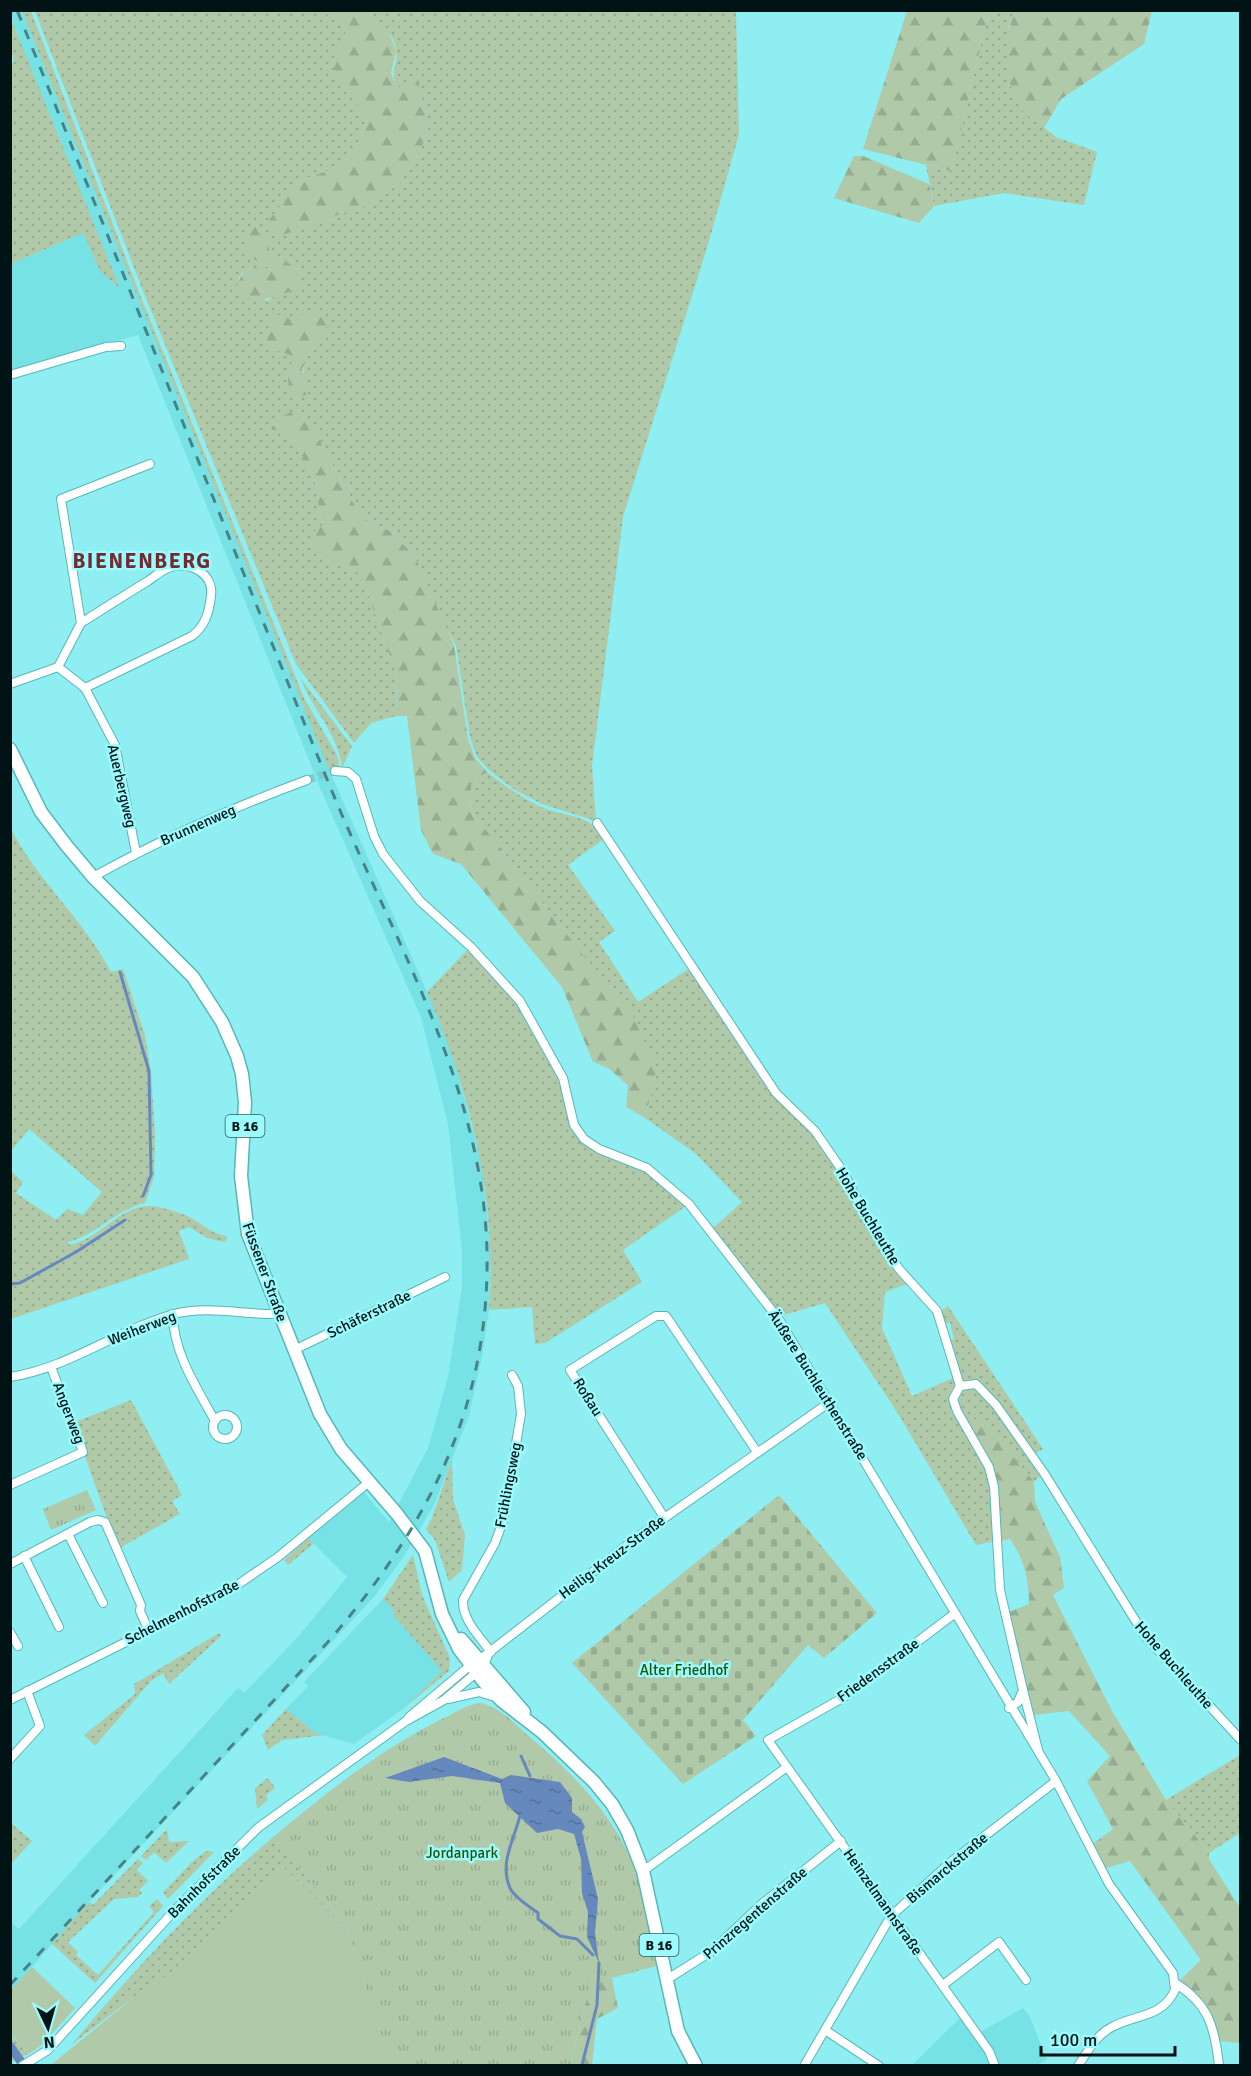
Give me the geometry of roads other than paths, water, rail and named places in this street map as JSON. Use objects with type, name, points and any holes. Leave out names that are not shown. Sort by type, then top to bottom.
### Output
[{"type":"main road","name":"Füssener Straße","points":[[10,749],[41,812],[93,878],[193,977],[214,1006],[230,1036],[242,1074],[245,1102],[241,1176],[244,1220],[294,1350],[320,1414],[341,1449],[398,1514],[424,1551],[442,1614],[459,1649],[481,1662]]},
{"type":"main road","name":"B 16","points":[[481,1662],[502,1701],[542,1732],[574,1762],[612,1804],[627,1830],[644,1871],[678,2031],[696,2066]]},
{"type":"main road","name":"B 16","points":[[481,1662],[542,1732]]},
{"type":"street","points":[[10,375],[106,347],[121,346]]},
{"type":"street","points":[[81,623],[61,499],[150,464]]},
{"type":"street","points":[[10,684],[58,667],[81,623],[171,566],[192,567],[202,571],[209,580],[212,590],[209,612],[201,629],[192,636],[85,688]]},
{"type":"street","name":"Auerbergweg","points":[[58,667],[85,688],[115,745],[136,852]]},
{"type":"street","name":"Äußere Buchleuthenstraße","points":[[335,771],[348,772],[356,779],[383,854],[420,901],[471,947],[520,1001],[563,1078],[573,1125],[584,1139],[599,1149],[648,1168],[689,1204],[780,1321],[1056,1782],[1105,1876],[1166,1962],[1175,1983]]},
{"type":"street","name":"Brunnenweg","points":[[93,878],[136,852],[265,795],[307,780]]},
{"type":"street","name":"Hohe Buchleuthe","points":[[597,823],[776,1093],[815,1131],[844,1173],[869,1223],[899,1269],[938,1311],[960,1386],[976,1384],[996,1405],[1044,1473],[1145,1636],[1240,1739]]},
{"type":"street","name":"Schäferstraße","points":[[294,1350],[445,1277]]},
{"type":"street","name":"Weiherweg","points":[[10,1377],[51,1367],[145,1324],[173,1314],[189,1311],[280,1314]]},
{"type":"street","points":[[173,1314],[173,1329],[185,1366],[215,1421]]},
{"type":"street","name":"Roßau","points":[[664,1517],[570,1370],[656,1316],[666,1317],[757,1452]]},
{"type":"street","name":"Angerweg","points":[[10,1485],[83,1452],[51,1367]]},
{"type":"street","name":"Frühlingsweg","points":[[481,1662],[472,1627],[463,1609],[463,1600],[495,1543],[503,1521],[521,1414],[518,1386],[512,1375]]},
{"type":"street","points":[[960,1386],[953,1399],[957,1411],[989,1467],[994,1487],[1000,1590],[1040,1758]]},
{"type":"street","name":"Heilig-Kreuz-Straße","points":[[481,1662],[664,1517],[830,1402]]},
{"type":"street","name":"Schelmenhofstraße","points":[[10,1700],[230,1590],[278,1557],[369,1482]]},
{"type":"street","points":[[10,1564],[98,1520],[105,1522],[141,1605],[140,1611],[148,1629]]},
{"type":"street","points":[[68,1534],[103,1603]]},
{"type":"street","points":[[24,1556],[59,1627]]},
{"type":"street","name":"Friedensstraße","points":[[768,1740],[846,1696],[954,1614]]},
{"type":"street","points":[[10,1632],[18,1646]]},
{"type":"street","name":"Bahnhofstraße","points":[[444,1700],[481,1662]]},
{"type":"street","name":"Bahnhofstraße","points":[[406,1721],[413,1712],[481,1662]]},
{"type":"street","points":[[1009,1707],[1018,1702],[1023,1690]]},
{"type":"street","points":[[10,1760],[35,1735],[40,1726],[27,1691]]},
{"type":"street","name":"Bahnhofstraße","points":[[22,2066],[48,2050],[173,1912],[259,1827],[406,1721],[444,1700],[479,1692],[502,1701]]},
{"type":"street","name":"Heinzelmannstraße","points":[[768,1740],[989,2051],[995,2066]]},
{"type":"street","points":[[644,1871],[787,1767]]},
{"type":"street","name":"Bismarckstraße","points":[[804,2066],[891,1916],[951,1862],[1056,1782]]},
{"type":"street","name":"Prinzregentenstraße","points":[[666,1980],[712,1951],[763,1903],[840,1840]]},
{"type":"street","points":[[943,1985],[999,1942],[1026,1980]]},
{"type":"street","points":[[1078,2066],[1092,2044],[1111,2027],[1156,2013],[1164,2007],[1175,1990],[1175,1983]]},
{"type":"street","points":[[1175,1983],[1205,2011],[1214,2028],[1219,2066]]},
{"type":"street","points":[[825,2030],[879,2066]]},
{"type":"water","points":[[444,1757],[502,1779],[511,1775],[560,1782],[572,1798],[572,1812],[581,1819],[585,1827],[582,1832],[598,1899],[595,1933],[599,1963],[587,1937],[588,1912],[582,1893],[581,1859],[574,1834],[558,1829],[537,1833],[505,1803],[500,1783],[452,1776],[409,1782],[385,1778]]},
{"type":"waterway","points":[[120,972],[149,1071],[151,1175],[143,1196]]},
{"type":"waterway","points":[[10,1284],[20,1283],[76,1252],[125,1220]]},
{"type":"waterway","points":[[521,1756],[530,1776]]},
{"type":"waterway","points":[[520,1816],[507,1861],[506,1870],[510,1888],[538,1913],[538,1919],[560,1936],[577,1939],[593,1955]]},
{"type":"waterway","points":[[582,2065],[597,2005],[599,1963]]},
{"type":"waterway","points":[[10,2046],[24,2066]]},
{"type":"tunnel","points":[[307,780],[335,771]]},
{"type":"railway","points":[[10,1985],[327,1643],[363,1600],[395,1555],[422,1510],[446,1462],[464,1413],[477,1362],[485,1308],[487,1251],[482,1189],[469,1129],[451,1069],[405,954],[329,784],[17,10]]},
{"type":"district","name":"BIENENBERG","points":[[142,561]]},
{"type":"park label","name":"Alter Friedhof","points":[[684,1670]]},
{"type":"park label","name":"Jordanpark","points":[[462,1853]]}]
